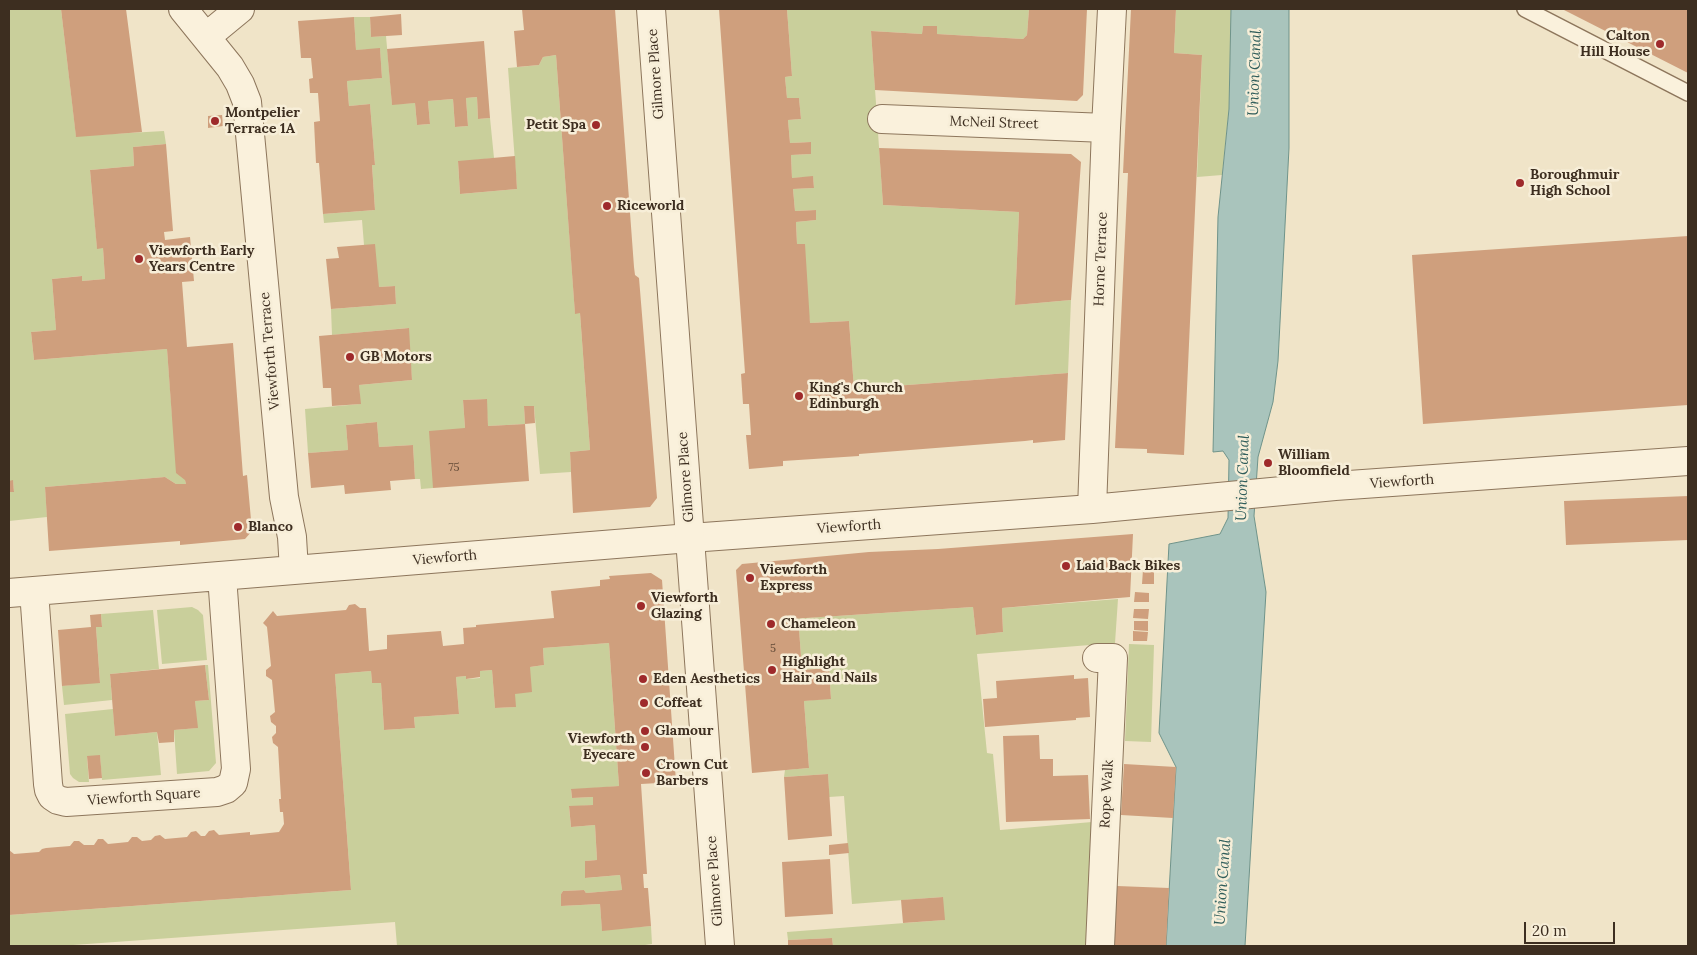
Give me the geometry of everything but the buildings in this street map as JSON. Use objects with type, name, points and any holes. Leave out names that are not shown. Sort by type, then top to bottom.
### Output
[{"type":"street","name":"Viewforth Terrace","points":[[183,9],[235,75],[247,102],[284,497],[292,537],[294,570]]},
{"type":"street","points":[[206,36],[240,9]]},
{"type":"street","name":"Gilmore Place","points":[[651,9],[720,946]]},
{"type":"street","name":"Horne Terrace","points":[[1092,509],[1112,9]]},
{"type":"street","name":"McNeil Street","points":[[882,119],[1106,128]]},
{"type":"street","name":"Viewforth","points":[[21,592],[690,538],[1092,509],[1296,490],[1688,461]]},
{"type":"street","name":"Viewforth Square","points":[[21,592],[48,784],[52,796],[66,802],[217,792],[226,789],[233,783],[236,769],[222,576]]},
{"type":"street","name":"Rope Walk","points":[[1097,658],[1113,658],[1100,946]]},
{"type":"lane","points":[[1525,9],[1688,93]]},
{"type":"green space","points":[[9,9],[61,9],[76,136],[164,131],[166,144],[133,147],[134,166],[90,170],[97,248],[103,248],[105,279],[82,281],[81,276],[52,279],[56,330],[31,332],[34,360],[167,349],[172,415],[186,484],[176,484],[165,477],[45,487],[47,517],[9,521],[9,492],[14,491],[13,481],[9,481]]},
{"type":"green space","points":[[787,9],[1029,9],[1027,35],[1023,39],[937,34],[937,26],[923,26],[922,34],[871,31],[883,205],[1019,212],[1015,305],[1071,300],[1068,373],[854,389],[849,321],[810,323],[797,244],[796,222],[816,220],[816,210],[795,211],[793,189],[814,188],[813,177],[792,178],[791,155],[811,154],[810,142],[790,143],[788,120],[801,119],[799,98],[787,98],[785,77],[792,76]]},
{"type":"green space","points":[[1176,9],[1231,9],[1229,109],[1222,175],[1197,177],[1202,55],[1174,53]]},
{"type":"green space","points":[[354,17],[370,17],[371,37],[386,36],[392,104],[415,103],[417,125],[430,124],[428,101],[453,99],[455,127],[468,126],[466,98],[477,97],[478,119],[490,118],[494,158],[458,162],[460,194],[517,189],[508,68],[539,65],[543,57],[556,55],[575,313],[580,313],[590,450],[570,452],[571,472],[540,474],[534,406],[524,407],[525,424],[488,426],[486,399],[463,400],[465,428],[433,488],[421,489],[420,479],[415,479],[413,445],[379,447],[377,422],[346,425],[348,450],[308,453],[305,409],[360,404],[359,385],[412,380],[408,328],[332,335],[331,309],[396,304],[395,286],[379,287],[364,245],[362,220],[324,223],[323,214],[375,210],[372,165],[375,165],[370,104],[349,106],[347,81],[382,78],[380,49],[356,50]]},
{"type":"green space","points":[[1118,599],[1115,643],[977,654],[987,753],[993,754],[1000,830],[1092,822],[1086,946],[833,946],[832,938],[788,940],[787,932],[944,920],[942,897],[852,904],[844,796],[829,797],[828,774],[784,777],[785,770],[809,768],[804,701],[831,698],[829,668],[802,670],[799,629],[792,629],[791,619],[973,607],[976,635],[1003,632],[1002,608]]},
{"type":"green space","points":[[192,607],[203,615],[207,660],[162,664],[157,610]]},
{"type":"green space","points":[[153,610],[159,669],[110,674],[112,700],[64,705],[62,686],[100,682],[96,627],[102,626],[101,614]]},
{"type":"green space","points":[[609,643],[619,786],[571,790],[572,798],[593,797],[593,805],[569,807],[571,827],[595,825],[597,860],[585,861],[586,878],[620,875],[622,890],[586,893],[584,890],[563,891],[561,894],[561,906],[600,904],[602,930],[651,926],[652,944],[638,946],[397,946],[395,922],[59,946],[9,946],[9,915],[351,890],[335,674],[371,671],[372,683],[381,683],[384,730],[415,728],[414,717],[459,714],[456,677],[466,676],[467,679],[480,678],[480,671],[492,670],[495,708],[515,707],[515,694],[530,667],[544,665],[543,648]]},
{"type":"green space","points":[[1129,644],[1154,645],[1151,742],[1125,741]]},
{"type":"green space","points":[[205,665],[208,665],[216,763],[209,771],[177,774],[174,730],[197,728],[195,701],[209,700]]},
{"type":"green space","points":[[113,709],[115,736],[157,732],[161,775],[102,780],[100,756],[87,757],[89,782],[79,782],[70,774],[65,714]]},
{"type":"water","name":"Union Canal","points":[[1231,9],[1289,9],[1289,148],[1278,361],[1273,402],[1258,457],[1254,516],[1266,592],[1245,946],[1166,946],[1176,767],[1159,733],[1169,544],[1220,534],[1228,518],[1229,460],[1223,451],[1213,452],[1218,217],[1229,109]]},
{"type":"place","name":"Calton Hill House","points":[[1660,44]]},
{"type":"place","name":"Montpelier Terrace 1A","points":[[215,121]]},
{"type":"place","name":"Petit Spa","points":[[596,125]]},
{"type":"place","name":"Boroughmuir High School","points":[[1520,183]]},
{"type":"place","name":"Riceworld","points":[[607,206]]},
{"type":"place","name":"Viewforth Early Years Centre","points":[[139,259]]},
{"type":"place","name":"GB Motors","points":[[350,357]]},
{"type":"place","name":"King's Church Edinburgh","points":[[799,396]]},
{"type":"place","name":"William Bloomfield","points":[[1268,463]]},
{"type":"place","name":"Blanco","points":[[238,527]]},
{"type":"place","name":"Laid Back Bikes","points":[[1066,566]]},
{"type":"place","name":"Viewforth Express","points":[[750,578]]},
{"type":"place","name":"Viewforth Glazing","points":[[641,606]]},
{"type":"place","name":"Chameleon","points":[[771,624]]},
{"type":"place","name":"Highlight Hair and Nails","points":[[772,670]]},
{"type":"place","name":"Eden Aesthetics","points":[[643,679]]},
{"type":"place","name":"Coffeat","points":[[644,703]]},
{"type":"place","name":"Glamour","points":[[645,731]]},
{"type":"place","name":"Viewforth Eyecare","points":[[645,747]]},
{"type":"place","name":"Crown Cut Barbers","points":[[646,773]]}]
